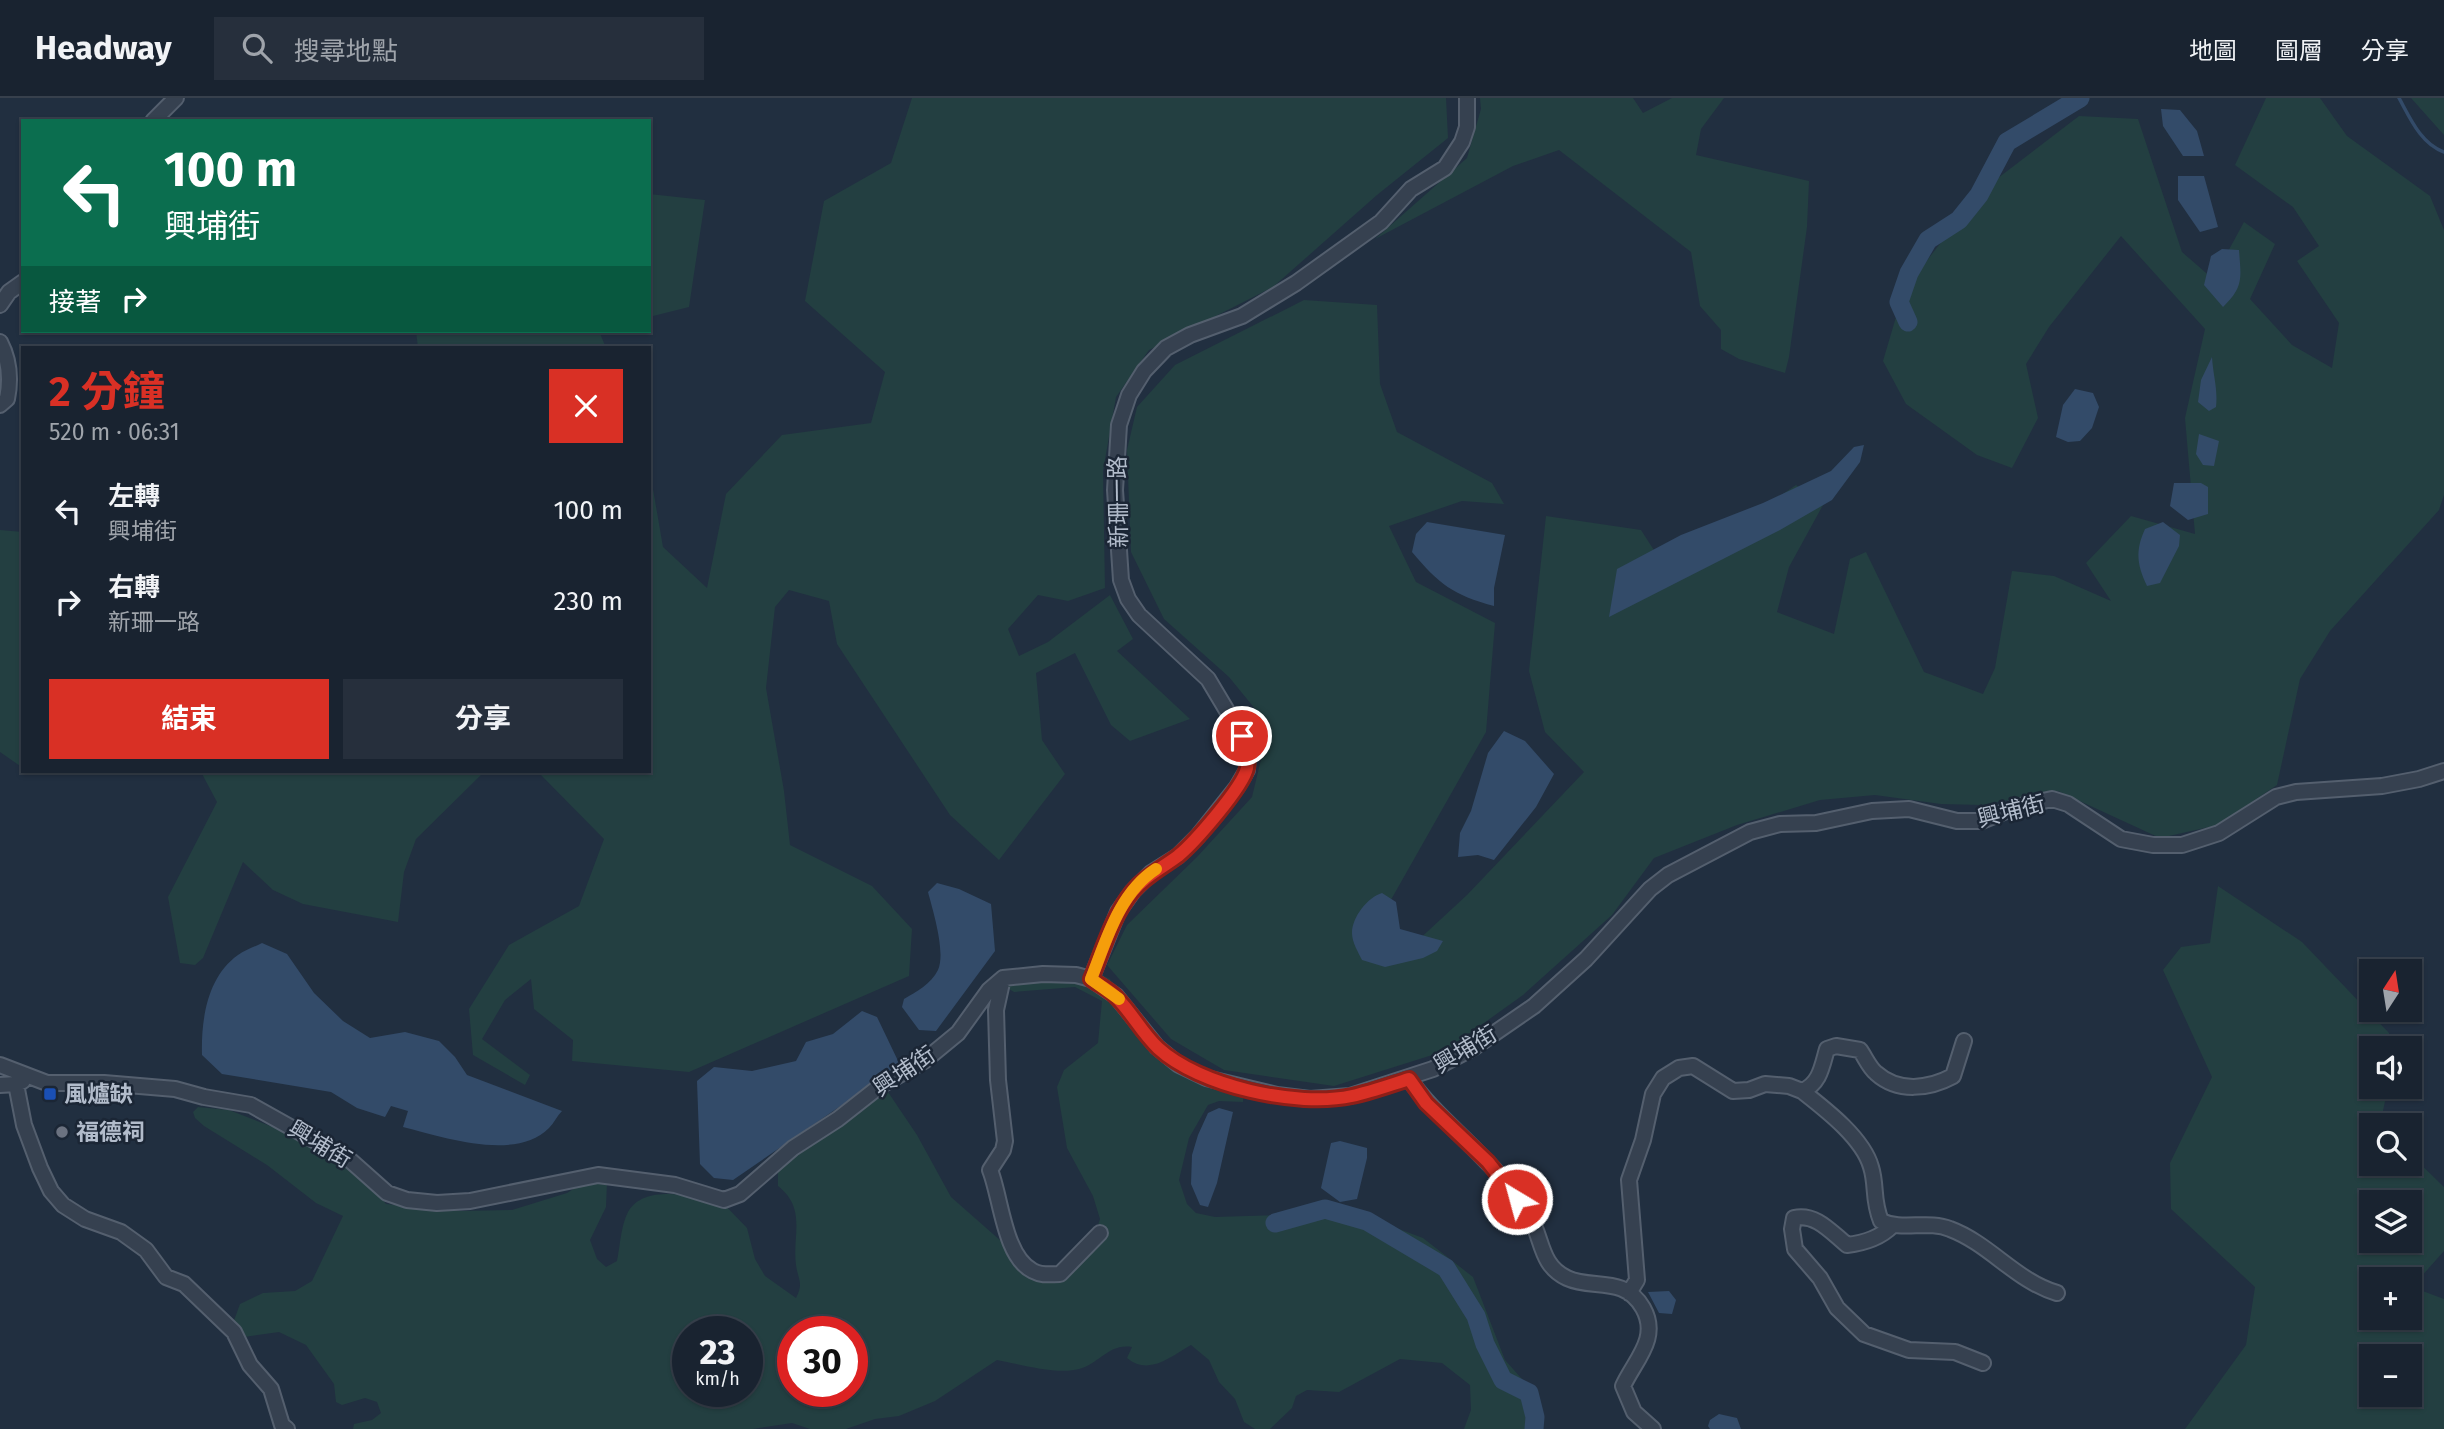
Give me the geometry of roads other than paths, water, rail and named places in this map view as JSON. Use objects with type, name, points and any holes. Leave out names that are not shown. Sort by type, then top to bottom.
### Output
[{"type":"street","points":[[155,119],[176,98]]},
{"type":"street","name":"新珊一路","points":[[1091,979],[1118,912],[1133,891],[1151,873],[1178,856],[1198,836],[1237,787],[1247,769],[1248,752],[1242,736],[1208,678],[1139,615],[1128,599],[1121,580],[1115,490],[1119,425],[1129,395],[1144,371],[1166,348],[1190,335],[1242,316],[1296,283],[1381,222],[1411,189],[1445,168],[1462,142],[1467,127],[1467,98]]},
{"type":"street","points":[[0,305],[9,292],[21,283]]},
{"type":"street","points":[[0,342],[7,356],[10,374],[7,399],[0,405]]},
{"type":"street","name":"興埔街","points":[[0,1065],[47,1083],[104,1083],[175,1089],[251,1105],[351,1161],[387,1193],[407,1200],[438,1203],[470,1201],[598,1175],[675,1185],[724,1200],[740,1194],[793,1149],[880,1086],[924,1061],[958,1033],[989,990],[1003,978],[1043,974],[1076,975],[1091,979],[1116,996],[1157,1047],[1179,1065],[1206,1079],[1277,1095],[1310,1099],[1350,1096],[1409,1079],[1473,1048],[1534,1006],[1586,959],[1650,889],[1668,875],[1750,832],[1780,824],[1816,823],[1872,811],[1897,809],[1909,809],[1957,821],[1982,821],[2016,807],[2052,799],[2068,804],[2121,839],[2153,845],[2182,845],[2219,833],[2276,797],[2296,792],[2382,786],[2444,771]]},
{"type":"street","points":[[1003,978],[996,1010],[998,1080],[1005,1141],[1003,1150],[990,1170],[1011,1245],[1030,1270],[1043,1275],[1060,1274],[1100,1233]]},
{"type":"street","points":[[1802,1091],[1812,1087],[1820,1073],[1827,1049],[1836,1046],[1860,1050],[1875,1073],[1892,1082],[1917,1088],[1940,1084],[1953,1076],[1964,1041]]},
{"type":"street","points":[[1629,1293],[1637,1280],[1629,1180],[1643,1140],[1653,1094],[1663,1078],[1679,1068],[1693,1066],[1733,1091],[1749,1090],[1765,1084],[1789,1086],[1802,1091],[1845,1128],[1866,1155],[1872,1168],[1874,1204],[1881,1221],[1892,1226],[1924,1225],[1949,1228],[1984,1249],[2012,1271],[2042,1289],[2057,1293]]},
{"type":"street","points":[[0,1085],[16,1084],[31,1078]]},
{"type":"street","points":[[1409,1079],[1426,1103],[1488,1162],[1531,1218],[1546,1261],[1567,1278],[1618,1287],[1635,1296],[1644,1309],[1650,1327],[1645,1349],[1623,1386],[1634,1412],[1653,1429]]},
{"type":"street","points":[[16,1084],[24,1125],[51,1191],[64,1205],[85,1219],[121,1232],[146,1250],[166,1277],[184,1284],[234,1332],[250,1365],[271,1389],[282,1425],[288,1429]]},
{"type":"street","points":[[1892,1226],[1864,1243],[1847,1245],[1816,1219],[1802,1216],[1794,1218],[1791,1229],[1795,1249],[1820,1278],[1837,1308],[1864,1334],[1909,1350],[1955,1352],[1983,1363]]},
{"type":"water","points":[[2161,109],[2180,110],[2197,131],[2204,156],[2183,156],[2163,126]]},
{"type":"water","points":[[2178,176],[2204,176],[2218,227],[2200,232],[2178,200]]},
{"type":"water","points":[[2222,249],[2239,250],[2240,268],[2238,288],[2223,307],[2204,285],[2211,256]]},
{"type":"water","points":[[2212,357],[2216,407],[2209,411],[2198,402],[2201,380]]},
{"type":"water","points":[[2075,389],[2093,393],[2099,407],[2092,428],[2080,441],[2068,442],[2056,437],[2063,405]]},
{"type":"water","points":[[2199,434],[2219,441],[2214,466],[2203,465],[2196,454]]},
{"type":"water","points":[[1864,445],[1860,462],[1832,500],[1780,530],[1609,617],[1617,569],[1681,535],[1763,503],[1831,471],[1854,447]]},
{"type":"water","points":[[2174,483],[2201,483],[2208,487],[2208,514],[2188,520],[2170,506]]},
{"type":"water","points":[[1427,522],[1505,535],[1494,588],[1494,606],[1457,593],[1430,572],[1412,552],[1416,534]]},
{"type":"water","points":[[2163,522],[2180,535],[2179,546],[2160,583],[2147,586],[2139,565],[2140,544],[2145,529]]},
{"type":"water","points":[[1504,731],[1525,741],[1554,774],[1536,807],[1494,860],[1478,855],[1458,857],[1460,833],[1471,811],[1488,753]]},
{"type":"water","points":[[937,883],[959,889],[991,904],[995,951],[936,1031],[919,1030],[902,1007],[904,999],[927,983],[938,970],[940,942],[928,892]]},
{"type":"water","points":[[1382,893],[1396,902],[1400,929],[1443,941],[1437,951],[1423,958],[1385,967],[1362,960],[1353,940],[1353,927],[1362,908]]},
{"type":"water","points":[[262,943],[287,954],[314,993],[343,1021],[370,1038],[405,1032],[439,1041],[455,1057],[467,1075],[562,1111],[549,1128],[535,1138],[517,1144],[478,1144],[403,1127],[408,1111],[391,1106],[385,1117],[357,1108],[331,1092],[222,1074],[202,1055],[208,1000],[219,975],[228,964],[241,953]]},
{"type":"water","points":[[862,1011],[877,1017],[900,1065],[733,1180],[714,1178],[700,1164],[697,1081],[714,1067],[752,1071],[796,1061],[806,1042],[833,1034]]},
{"type":"water","points":[[1219,1108],[1233,1112],[1217,1183],[1208,1207],[1200,1205],[1191,1184],[1192,1155],[1208,1113]]},
{"type":"water","points":[[1340,1141],[1367,1148],[1367,1158],[1357,1199],[1340,1202],[1321,1188],[1331,1143]]},
{"type":"water","points":[[1669,1291],[1676,1300],[1672,1314],[1659,1313],[1648,1292]]},
{"type":"water","points":[[1719,1414],[1737,1418],[1741,1429],[1710,1429],[1710,1420]]},
{"type":"waterway","points":[[1908,322],[1899,302],[1909,273],[1928,240],[1959,220],[1979,195],[2007,142],[2080,98]]},
{"type":"waterway","points":[[2399,98],[2423,137],[2444,152]]},
{"type":"waterway","points":[[1275,1223],[1325,1209],[1367,1221],[1446,1268],[1476,1316],[1485,1344],[1503,1380],[1529,1393],[1535,1417],[1534,1429]]},
{"type":"place","name":"風爐缺","points":[[50,1094]]},
{"type":"place","name":"福德祠","points":[[62,1132]]}]
